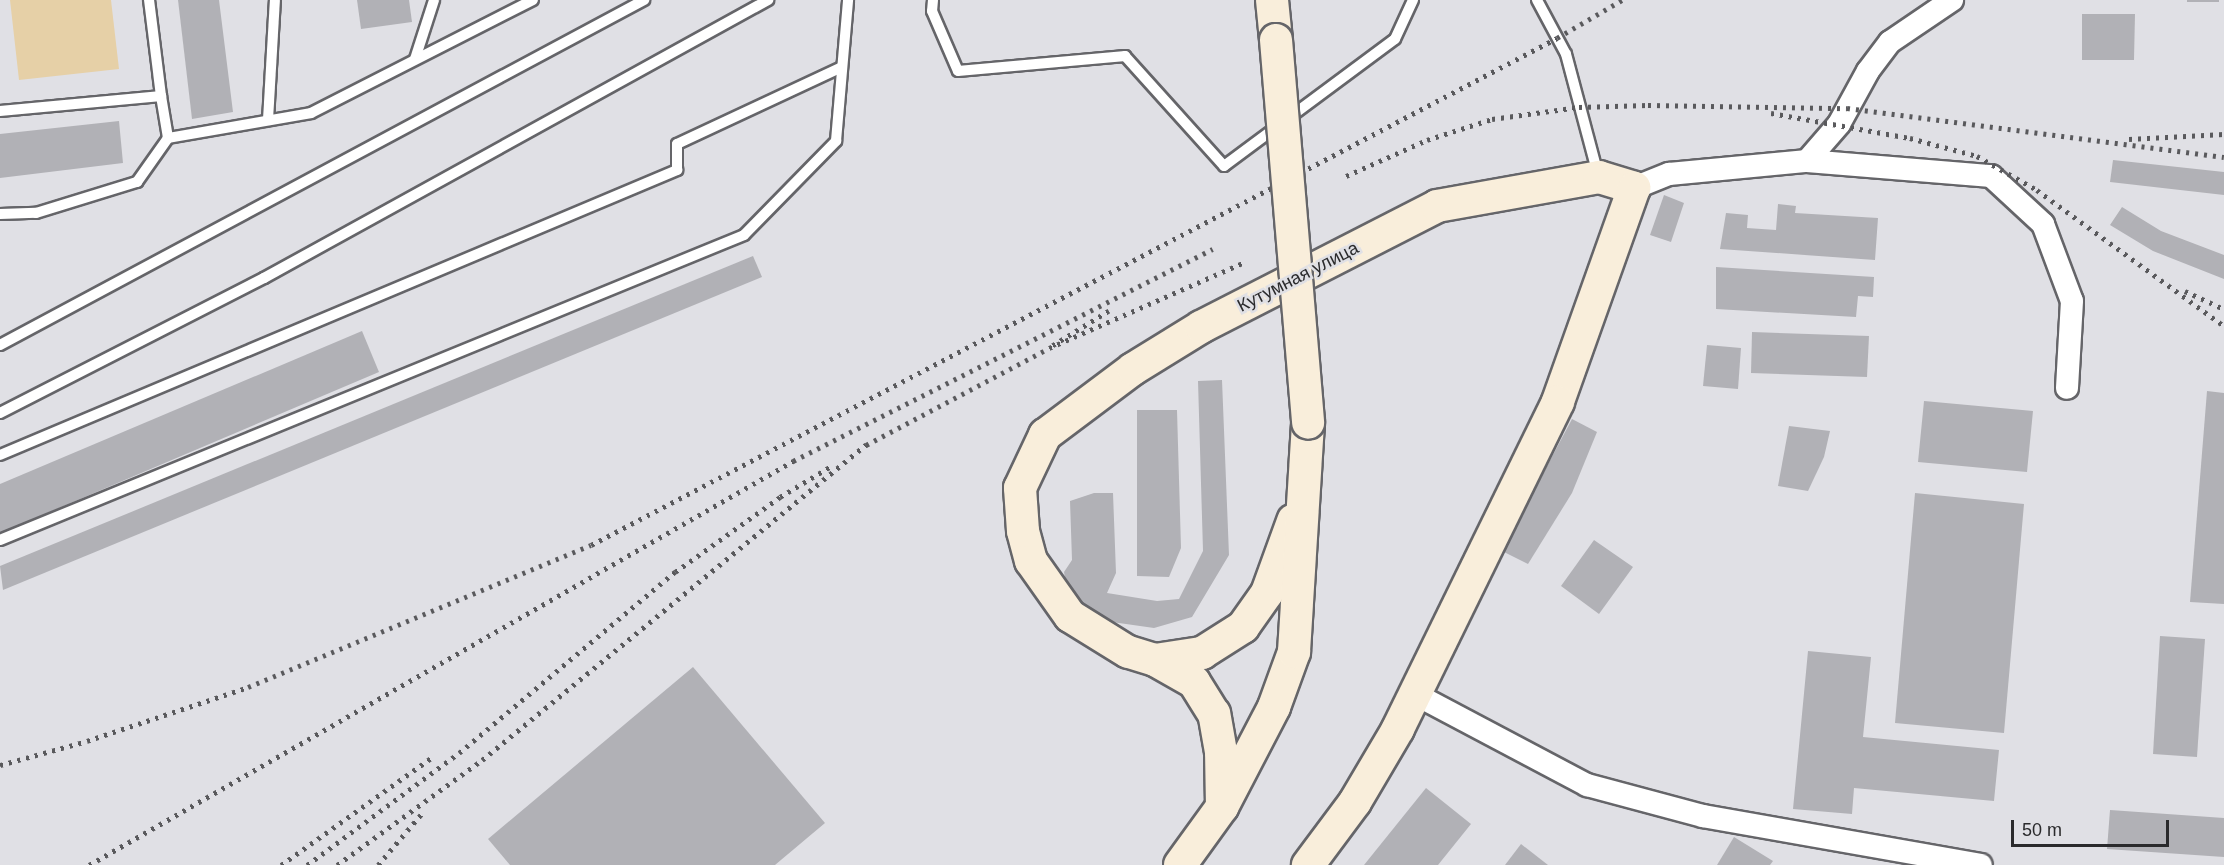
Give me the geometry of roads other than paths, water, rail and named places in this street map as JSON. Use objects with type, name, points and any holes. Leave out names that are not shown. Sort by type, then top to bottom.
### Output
[{"type":"street","points":[[1180,865],[1222,807],[1274,707],[1294,652],[1307,480],[1308,423],[1272,0]]},
{"type":"street","points":[[1807,161],[1839,123],[1890,42],[1952,0]]},
{"type":"street","points":[[1308,865],[1355,802],[1415,694],[1558,402],[1634,188],[1669,174],[1807,161],[1991,176],[2043,224],[2072,301],[2067,388]]},
{"type":"street","name":"Кутумная улица","points":[[1155,660],[1128,652],[1070,616],[1050,591],[1031,561],[1023,531],[1020,488],[1045,435],[1133,369],[1201,327],[1437,206],[1599,177],[1634,188]]},
{"type":"street","points":[[1155,660],[1202,652],[1243,627],[1267,593],[1307,480]]},
{"type":"street","points":[[1155,660],[1194,682],[1214,714],[1221,752],[1222,807]]},
{"type":"street","points":[[1415,694],[1587,785],[1703,816],[1981,865]]},
{"type":"lane","points":[[0,214],[36,213],[137,182],[168,138],[149,0]]},
{"type":"lane","points":[[268,120],[275,0]]},
{"type":"lane","points":[[415,59],[434,0]]},
{"type":"lane","points":[[168,138],[311,113],[533,0]]},
{"type":"lane","points":[[0,345],[644,0]]},
{"type":"lane","points":[[0,413],[264,278],[768,0]]},
{"type":"lane","points":[[0,540],[744,235],[836,141],[848,0]]},
{"type":"lane","points":[[933,0],[933,11],[958,71],[1125,56],[1224,166],[1395,39],[1413,0]]},
{"type":"lane","points":[[1537,0],[1566,54],[1599,177]]},
{"type":"lane","points":[[0,455],[677,170],[677,144],[842,67]]},
{"type":"lane","points":[[0,111],[161,96]]},
{"type":"railway","points":[[0,765],[87,741],[248,687],[591,545],[1557,38],[1622,0]]},
{"type":"railway","points":[[1346,176],[1427,140],[1492,119],[1579,107],[1648,105],[1847,108],[2224,157]]},
{"type":"railway","points":[[1771,113],[1910,138],[1977,156],[2037,190],[2224,326]]},
{"type":"railway","points":[[2129,139],[2224,134]]},
{"type":"railway","points":[[89,865],[793,461],[1212,249]]},
{"type":"railway","points":[[1109,311],[1049,348],[1243,263]]},
{"type":"railway","points":[[2185,291],[2224,309]]},
{"type":"railway","points":[[337,865],[482,760],[866,445],[1049,348]]},
{"type":"railway","points":[[307,865],[459,753],[675,572],[780,497],[833,465]]},
{"type":"railway","points":[[281,865],[431,758]]},
{"type":"railway","points":[[378,865],[423,812]]}]
